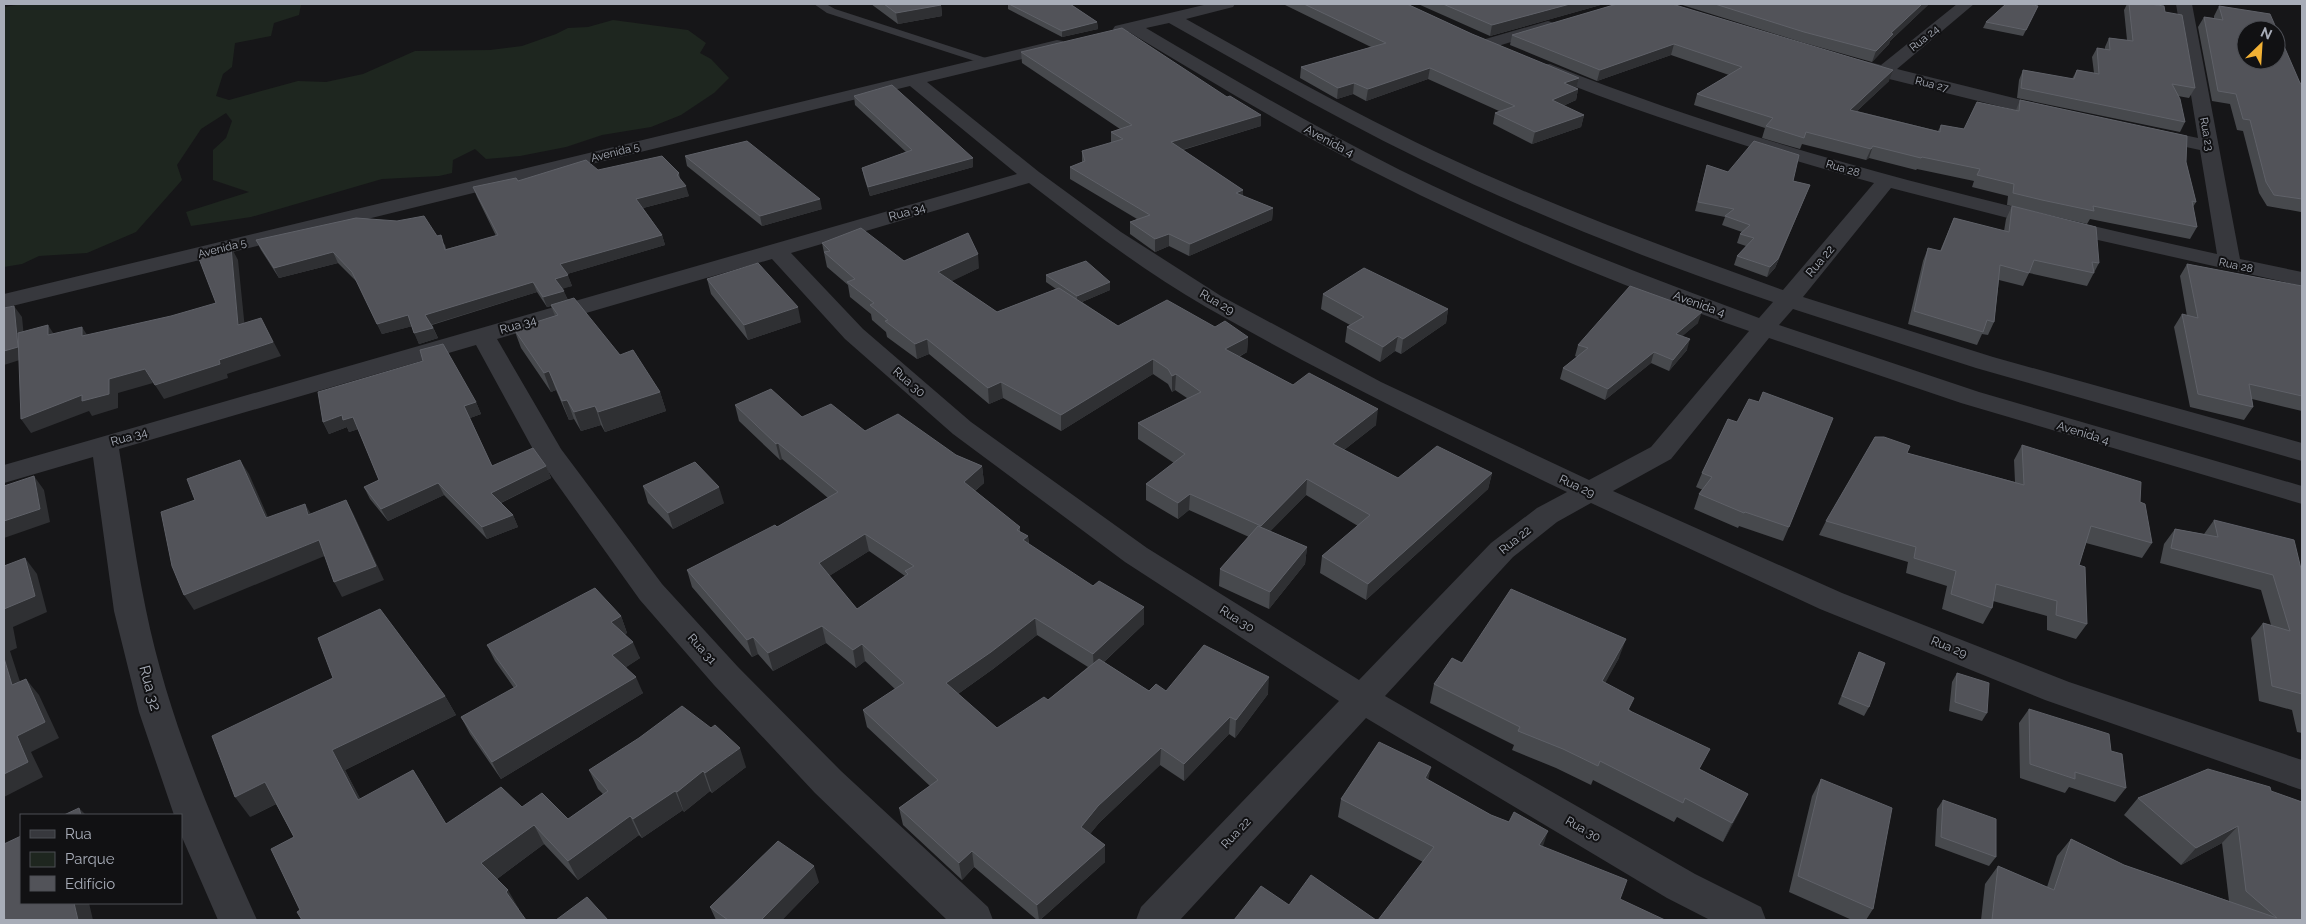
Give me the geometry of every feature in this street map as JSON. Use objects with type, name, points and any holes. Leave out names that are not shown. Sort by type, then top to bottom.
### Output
[{"type":"street","points":[[1103,34],[1226,4]]},
{"type":"street","name":"Rua 24","points":[[1883,72],[1966,4]]},
{"type":"street","name":"Rua 23","points":[[2184,4],[2230,264]]},
{"type":"street","points":[[1171,17],[1309,95],[1385,135],[1560,214],[1650,249],[1788,299],[1992,366],[2110,401],[2302,452]]},
{"type":"street","points":[[1488,44],[1562,22]]},
{"type":"street","name":"Avenida 4","points":[[1132,27],[1277,113],[1345,150],[1431,192],[1612,270],[1764,328],[1921,383],[2106,440],[2302,495]]},
{"type":"street","points":[[1470,36],[1514,55]]},
{"type":"street","name":"Avenida 5","points":[[4,301],[1074,41]]},
{"type":"street","name":"Rua 27","points":[[1838,59],[1883,72],[2075,118]]},
{"type":"street","name":"Rua 28","points":[[1531,62],[1574,80],[1688,121],[1886,181],[2134,243],[2302,279]]},
{"type":"street","name":"Rua 29","points":[[914,80],[1032,176],[1113,238],[1213,301],[1372,387],[1590,492],[1831,601],[2057,691],[2302,775]]},
{"type":"street","points":[[2138,132],[2209,146]]},
{"type":"street","name":"Rua 34","points":[[4,474],[1032,176]]},
{"type":"street","name":"Rua 22","points":[[1154,920],[1502,550],[1547,515],[1660,453],[1886,181]]},
{"type":"street","name":"Rua 30","points":[[776,250],[854,334],[962,428],[1136,555],[1362,699],[1681,886],[1746,920]]},
{"type":"street","name":"Rua 31","points":[[482,335],[549,453],[651,592],[726,676],[828,782],[974,920]]},
{"type":"street","name":"Rua 32","points":[[105,444],[130,611],[156,712],[195,824],[237,920]]},
{"type":"lane","points":[[819,4],[831,11],[988,62]]},
{"type":"green space","points":[[23,4],[301,4],[299,15],[274,23],[271,36],[235,43],[232,67],[223,74],[216,96],[229,100],[298,81],[326,82],[363,74],[415,51],[490,50],[522,46],[568,28],[588,27],[613,20],[688,30],[706,43],[700,53],[711,59],[729,78],[714,93],[681,115],[651,127],[602,135],[566,147],[520,156],[486,159],[475,149],[453,160],[452,173],[439,176],[382,179],[251,217],[191,226],[186,212],[249,192],[213,180],[213,150],[226,138],[232,121],[226,113],[201,129],[177,165],[182,180],[136,232],[87,253],[39,256],[22,264],[4,267],[4,7]]},
{"type":"building","points":[[884,4],[939,4],[941,5],[896,13]]},
{"type":"building","points":[[1009,4],[1070,4],[1097,22],[1062,31]]},
{"type":"building","points":[[1304,4],[1407,4],[1472,34],[1579,78],[1564,83],[1578,89],[1552,100],[1584,115],[1535,132],[1495,113],[1515,106],[1430,68],[1368,89],[1354,83],[1338,88],[1301,67],[1386,43]]},
{"type":"building","points":[[1443,4],[1570,4],[1492,25]]},
{"type":"building","points":[[1617,4],[1672,4],[1893,70],[1850,110],[1940,132],[1941,125],[1964,129],[1977,102],[2019,111],[2020,100],[2187,136],[2186,162],[2196,202],[2192,201],[2197,227],[2093,206],[2094,211],[2042,200],[2013,193],[2014,184],[1977,175],[1980,169],[1921,158],[1873,146],[1871,149],[1806,132],[1804,138],[1766,126],[1773,118],[1697,94],[1742,67],[1674,44],[1600,70],[1512,35]]},
{"type":"building","points":[[1715,4],[1922,4],[1891,33],[1893,34],[1876,51],[1804,32]]},
{"type":"building","points":[[2006,4],[2038,6],[2026,30],[1986,22]]},
{"type":"building","points":[[2129,4],[2164,6],[2165,12],[2182,15],[2195,88],[2172,84],[2180,99],[2185,122],[2021,88],[2023,70],[2074,79],[2077,70],[2099,74],[2097,48],[2110,50],[2109,38],[2133,41]]},
{"type":"building","points":[[2219,6],[2270,14],[2273,20],[2236,20],[2236,70],[2286,70],[2286,51],[2302,84],[2302,199],[2274,195],[2266,182],[2250,120],[2243,119],[2236,94],[2218,91],[2204,17],[2223,20]]},
{"type":"building","points":[[1122,28],[1227,97],[1230,96],[1261,115],[1171,142],[1243,190],[1236,193],[1273,208],[1190,244],[1169,234],[1155,239],[1130,222],[1150,215],[1070,167],[1085,161],[1082,151],[1123,139],[1111,132],[1132,125],[1021,52]]},
{"type":"building","points":[[892,85],[973,158],[868,187],[862,168],[912,150],[854,96]]},
{"type":"building","points":[[747,141],[820,199],[760,216],[685,156]]},
{"type":"building","points":[[1754,141],[1799,155],[1793,181],[1810,185],[1778,259],[1770,267],[1737,256],[1754,238],[1740,234],[1750,225],[1725,216],[1734,209],[1698,202],[1707,165],[1728,172]]},
{"type":"building","points":[[662,156],[679,173],[677,175],[686,186],[636,199],[662,235],[560,264],[568,275],[555,279],[564,291],[543,297],[533,282],[425,315],[433,328],[414,333],[408,315],[377,324],[352,272],[333,252],[274,268],[256,240],[356,218],[397,221],[424,216],[437,236],[441,235],[445,250],[498,235],[473,187],[516,178],[518,181],[586,160],[598,170]]},
{"type":"building","points":[[2012,206],[2096,227],[2099,263],[2092,262],[2094,273],[2034,260],[2029,273],[2000,265],[1994,322],[1987,320],[1983,332],[1914,311],[1928,248],[1941,251],[1954,218],[2009,232]]},
{"type":"building","points":[[861,228],[904,261],[968,233],[978,254],[938,272],[997,312],[1059,288],[1118,326],[1167,300],[1215,327],[1225,321],[1248,337],[1225,349],[1293,385],[1309,373],[1378,409],[1333,444],[1398,478],[1437,446],[1492,473],[1368,584],[1322,556],[1370,515],[1307,479],[1261,526],[1190,494],[1178,503],[1146,484],[1185,454],[1138,423],[1201,392],[1176,374],[1172,376],[1168,369],[1153,359],[1061,415],[1001,382],[988,388],[927,339],[915,344],[885,321],[888,320],[870,305],[874,303],[847,282],[855,279],[824,252],[830,251],[822,243]]},
{"type":"building","points":[[231,247],[238,325],[261,318],[273,342],[219,360],[220,364],[155,385],[145,369],[109,379],[109,394],[82,401],[82,395],[21,419],[18,333],[48,325],[48,335],[82,327],[82,336],[171,316],[216,303],[198,256]]},
{"type":"building","points":[[1086,261],[1110,282],[1077,296],[1046,275]]},
{"type":"building","points":[[758,263],[798,307],[744,325],[707,279]]},
{"type":"building","points":[[2187,264],[2302,286],[2302,396],[2249,384],[2253,407],[2198,394],[2182,314],[2198,318]]},
{"type":"building","points":[[1364,268],[1448,309],[1403,339],[1398,336],[1383,347],[1347,327],[1364,317],[1323,294]]},
{"type":"building","points":[[1630,286],[1702,312],[1676,334],[1690,339],[1673,360],[1654,352],[1608,389],[1563,368],[1588,348],[1578,345]]},
{"type":"building","points":[[574,298],[620,355],[633,350],[660,392],[598,412],[595,406],[574,412],[567,400],[562,401],[549,371],[544,373],[514,329],[558,315],[551,305]]},
{"type":"building","points":[[14,306],[18,347],[4,351],[4,308]]},
{"type":"building","points":[[443,344],[476,402],[464,406],[492,466],[533,448],[546,466],[491,493],[513,515],[482,527],[438,483],[381,509],[364,487],[379,480],[353,417],[343,420],[342,415],[323,422],[318,392],[423,361],[420,350]]},
{"type":"building","points":[[771,389],[802,417],[831,404],[865,431],[898,414],[956,455],[982,466],[964,482],[1020,527],[1017,530],[1028,536],[1023,540],[1093,586],[1099,581],[1144,607],[1093,654],[1035,618],[991,652],[946,683],[997,728],[1044,697],[1048,700],[1099,659],[1149,691],[1156,684],[1166,691],[1204,645],[1269,677],[1236,720],[1230,717],[1184,764],[1161,748],[1098,806],[1081,827],[1105,845],[1037,905],[972,851],[959,863],[899,808],[938,780],[863,710],[904,683],[862,644],[853,650],[822,626],[768,653],[753,637],[747,640],[687,570],[775,525],[777,527],[838,492],[778,443],[776,444],[735,405]],"holes":[[[865,534],[914,566],[905,571],[908,574],[857,609],[819,563]]]},
{"type":"building","points":[[1763,392],[1833,418],[1789,527],[1744,513],[1699,494],[1712,477],[1702,473],[1728,419],[1737,422],[1749,399],[1759,402]]},
{"type":"building","points":[[1875,437],[1884,437],[1910,446],[1907,453],[2024,485],[2022,445],[2141,482],[2140,502],[2145,504],[2152,543],[2091,526],[2079,565],[2085,567],[2087,624],[2056,615],[2057,601],[1996,584],[1992,608],[1951,594],[1956,571],[1914,558],[1916,547],[1826,521]]},
{"type":"building","points":[[240,460],[266,518],[305,504],[308,515],[346,500],[376,566],[334,582],[319,540],[184,595],[172,566],[161,512],[195,500],[187,479]]},
{"type":"building","points":[[695,462],[719,487],[668,513],[643,486]]},
{"type":"building","points":[[34,476],[40,509],[4,521],[4,486]]},
{"type":"building","points":[[2214,520],[2294,540],[2302,573],[2302,694],[2272,686],[2263,623],[2290,631],[2273,575],[2171,548],[2175,529],[2218,537]]},
{"type":"building","points":[[1258,526],[1307,547],[1270,592],[1220,569]]},
{"type":"building","points":[[25,558],[35,596],[4,609],[4,566]]},
{"type":"building","points":[[595,588],[621,616],[611,622],[633,642],[612,655],[636,677],[492,762],[461,717],[517,686],[487,645]]},
{"type":"building","points":[[1511,589],[1626,639],[1602,681],[1634,698],[1628,710],[1710,749],[1699,769],[1748,794],[1732,823],[1685,798],[1683,803],[1600,761],[1598,766],[1563,749],[1518,731],[1520,727],[1434,684],[1452,658],[1462,663]]},
{"type":"building","points":[[380,609],[445,696],[332,750],[358,800],[413,770],[446,824],[501,787],[522,807],[542,793],[568,819],[608,791],[589,770],[639,738],[682,706],[711,728],[715,725],[740,748],[705,773],[703,771],[677,792],[675,791],[633,819],[630,816],[568,861],[534,825],[481,863],[508,890],[506,892],[526,920],[302,920],[297,912],[300,910],[271,849],[294,837],[265,782],[235,797],[212,736],[333,678],[318,638]]},
{"type":"building","points":[[1859,652],[1885,663],[1869,707],[1842,696]]},
{"type":"building","points":[[4,658],[12,685],[26,679],[45,722],[17,736],[28,762],[4,774]]},
{"type":"building","points":[[1957,673],[1989,683],[1987,713],[1955,702]]},
{"type":"building","points":[[2029,709],[2109,734],[2111,751],[2122,754],[2126,788],[2075,772],[2075,779],[2030,764]]},
{"type":"building","points":[[1379,742],[1431,767],[1425,778],[1491,815],[1509,822],[1514,812],[1548,831],[1539,845],[1627,880],[1620,899],[1665,920],[1378,920],[1434,847],[1341,799]]},
{"type":"building","points":[[2208,769],[2270,787],[2271,791],[2302,802],[2302,920],[1992,920],[1998,866],[2054,890],[2071,839],[2124,865],[2277,918],[2246,891],[2238,826],[2196,848],[2138,798]]},
{"type":"building","points":[[1821,779],[1892,808],[1873,909],[1798,876]]},
{"type":"building","points":[[1943,800],[1996,819],[1996,857],[1941,837]]},
{"type":"building","points":[[79,808],[81,814],[66,814]]},
{"type":"building","points":[[20,836],[20,904],[74,904],[78,920],[5,920],[4,844]]},
{"type":"building","points":[[778,841],[814,866],[761,920],[728,920],[710,907]]},
{"type":"building","points":[[1311,875],[1376,920],[1234,920],[1261,886],[1289,905]]},
{"type":"building","points":[[587,897],[608,920],[556,920]]}]
